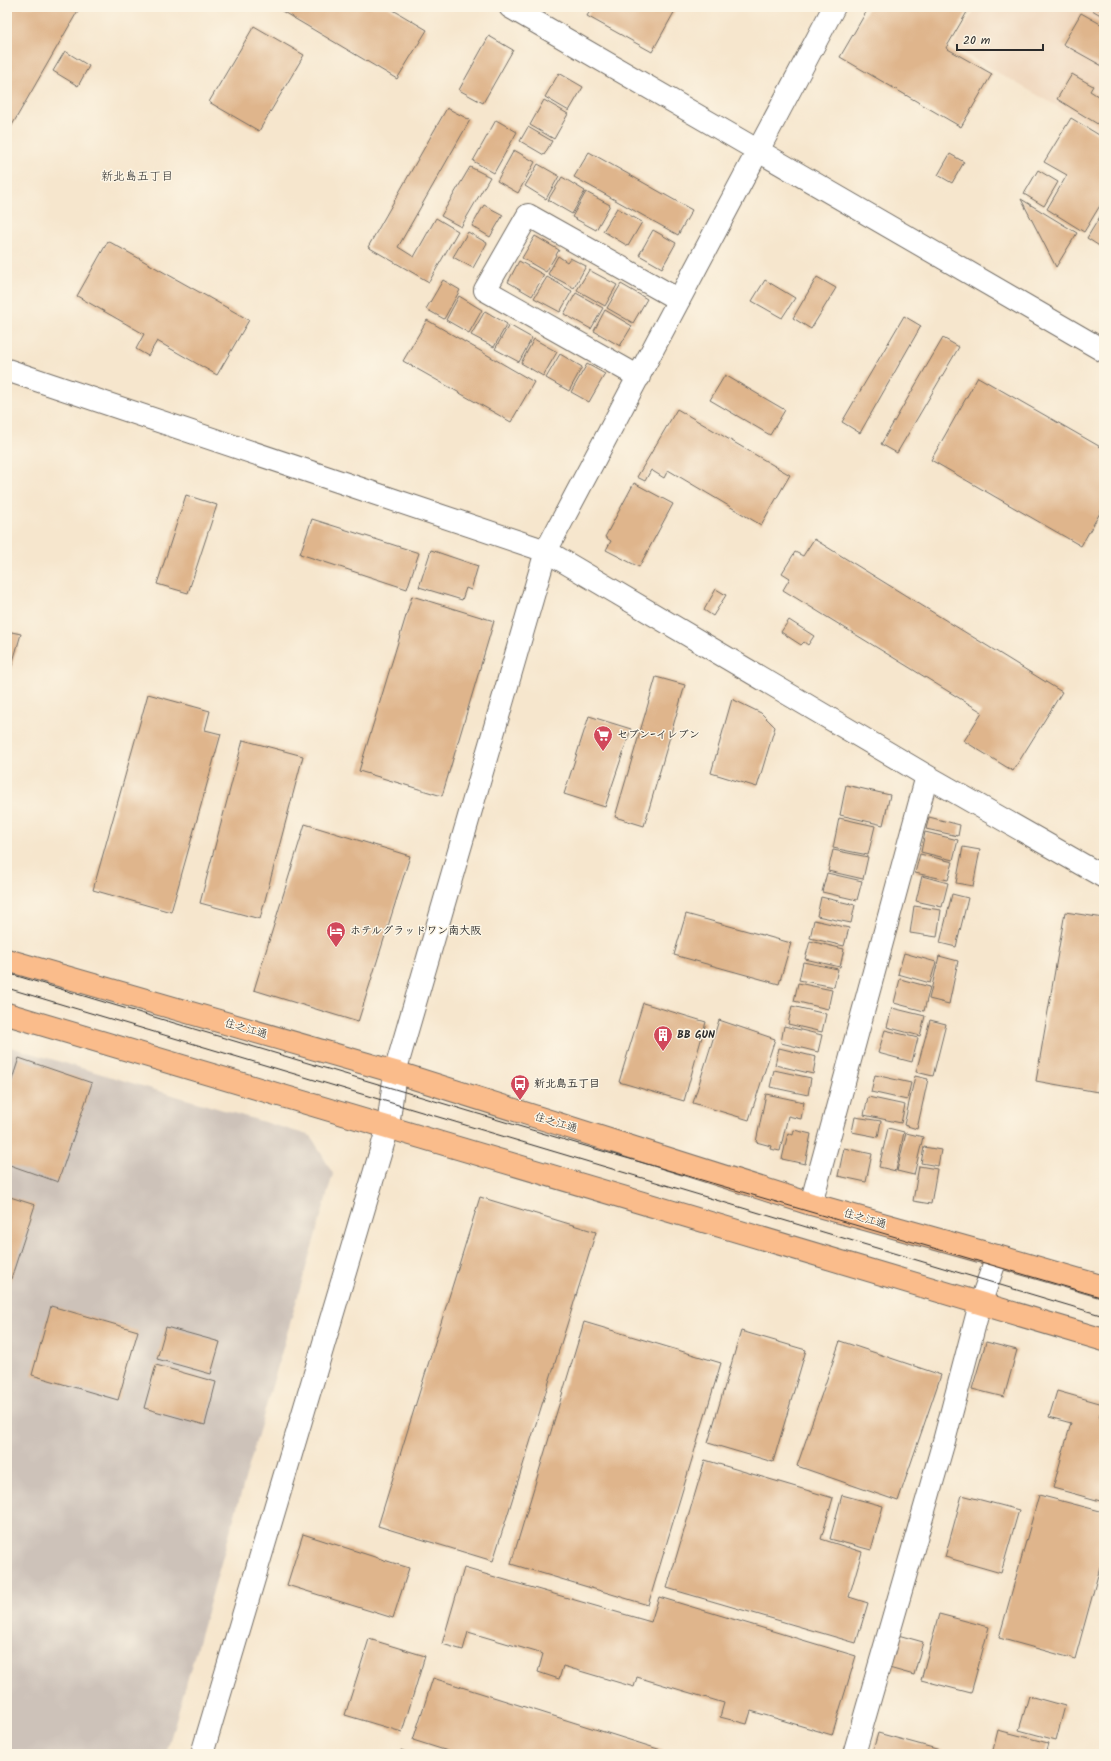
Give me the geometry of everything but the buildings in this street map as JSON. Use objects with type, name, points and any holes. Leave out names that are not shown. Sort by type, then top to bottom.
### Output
[{"type":"main road","name":"住之江通","points":[[7,960],[395,1072],[811,1204],[1104,1287]]},
{"type":"main road","points":[[7,1014],[1104,1340]]},
{"type":"street","points":[[510,7],[1104,351]]},
{"type":"street","points":[[202,1754],[388,1127],[395,1072],[546,551],[834,7]]},
{"type":"street","points":[[639,377],[485,290],[528,215],[679,300]]},
{"type":"street","points":[[7,370],[546,551],[927,776],[1104,877]]},
{"type":"street","points":[[811,1204],[927,776]]},
{"type":"street","points":[[854,1754],[944,1441],[980,1304],[997,1256]]},
{"type":"shaded area","points":[[976,7],[1104,7],[1104,133],[953,47]]},
{"type":"shaded area","points":[[7,1046],[311,1136],[333,1174],[166,1754],[7,1754]]},
{"type":"tram line","points":[[7,973],[582,1145],[1104,1298]]},
{"type":"tram line","points":[[7,988],[1104,1316]]},
{"type":"place","name":"セブン-イレブン","points":[[603,752]]},
{"type":"place","name":"ホテルグラッドワン南大阪","points":[[336,948]]},
{"type":"place","name":"BB GUN","points":[[663,1052]]},
{"type":"place","name":"新北島五丁目","points":[[520,1101]]},
{"type":"district","name":"新北島五丁目","points":[[137,176]]}]
